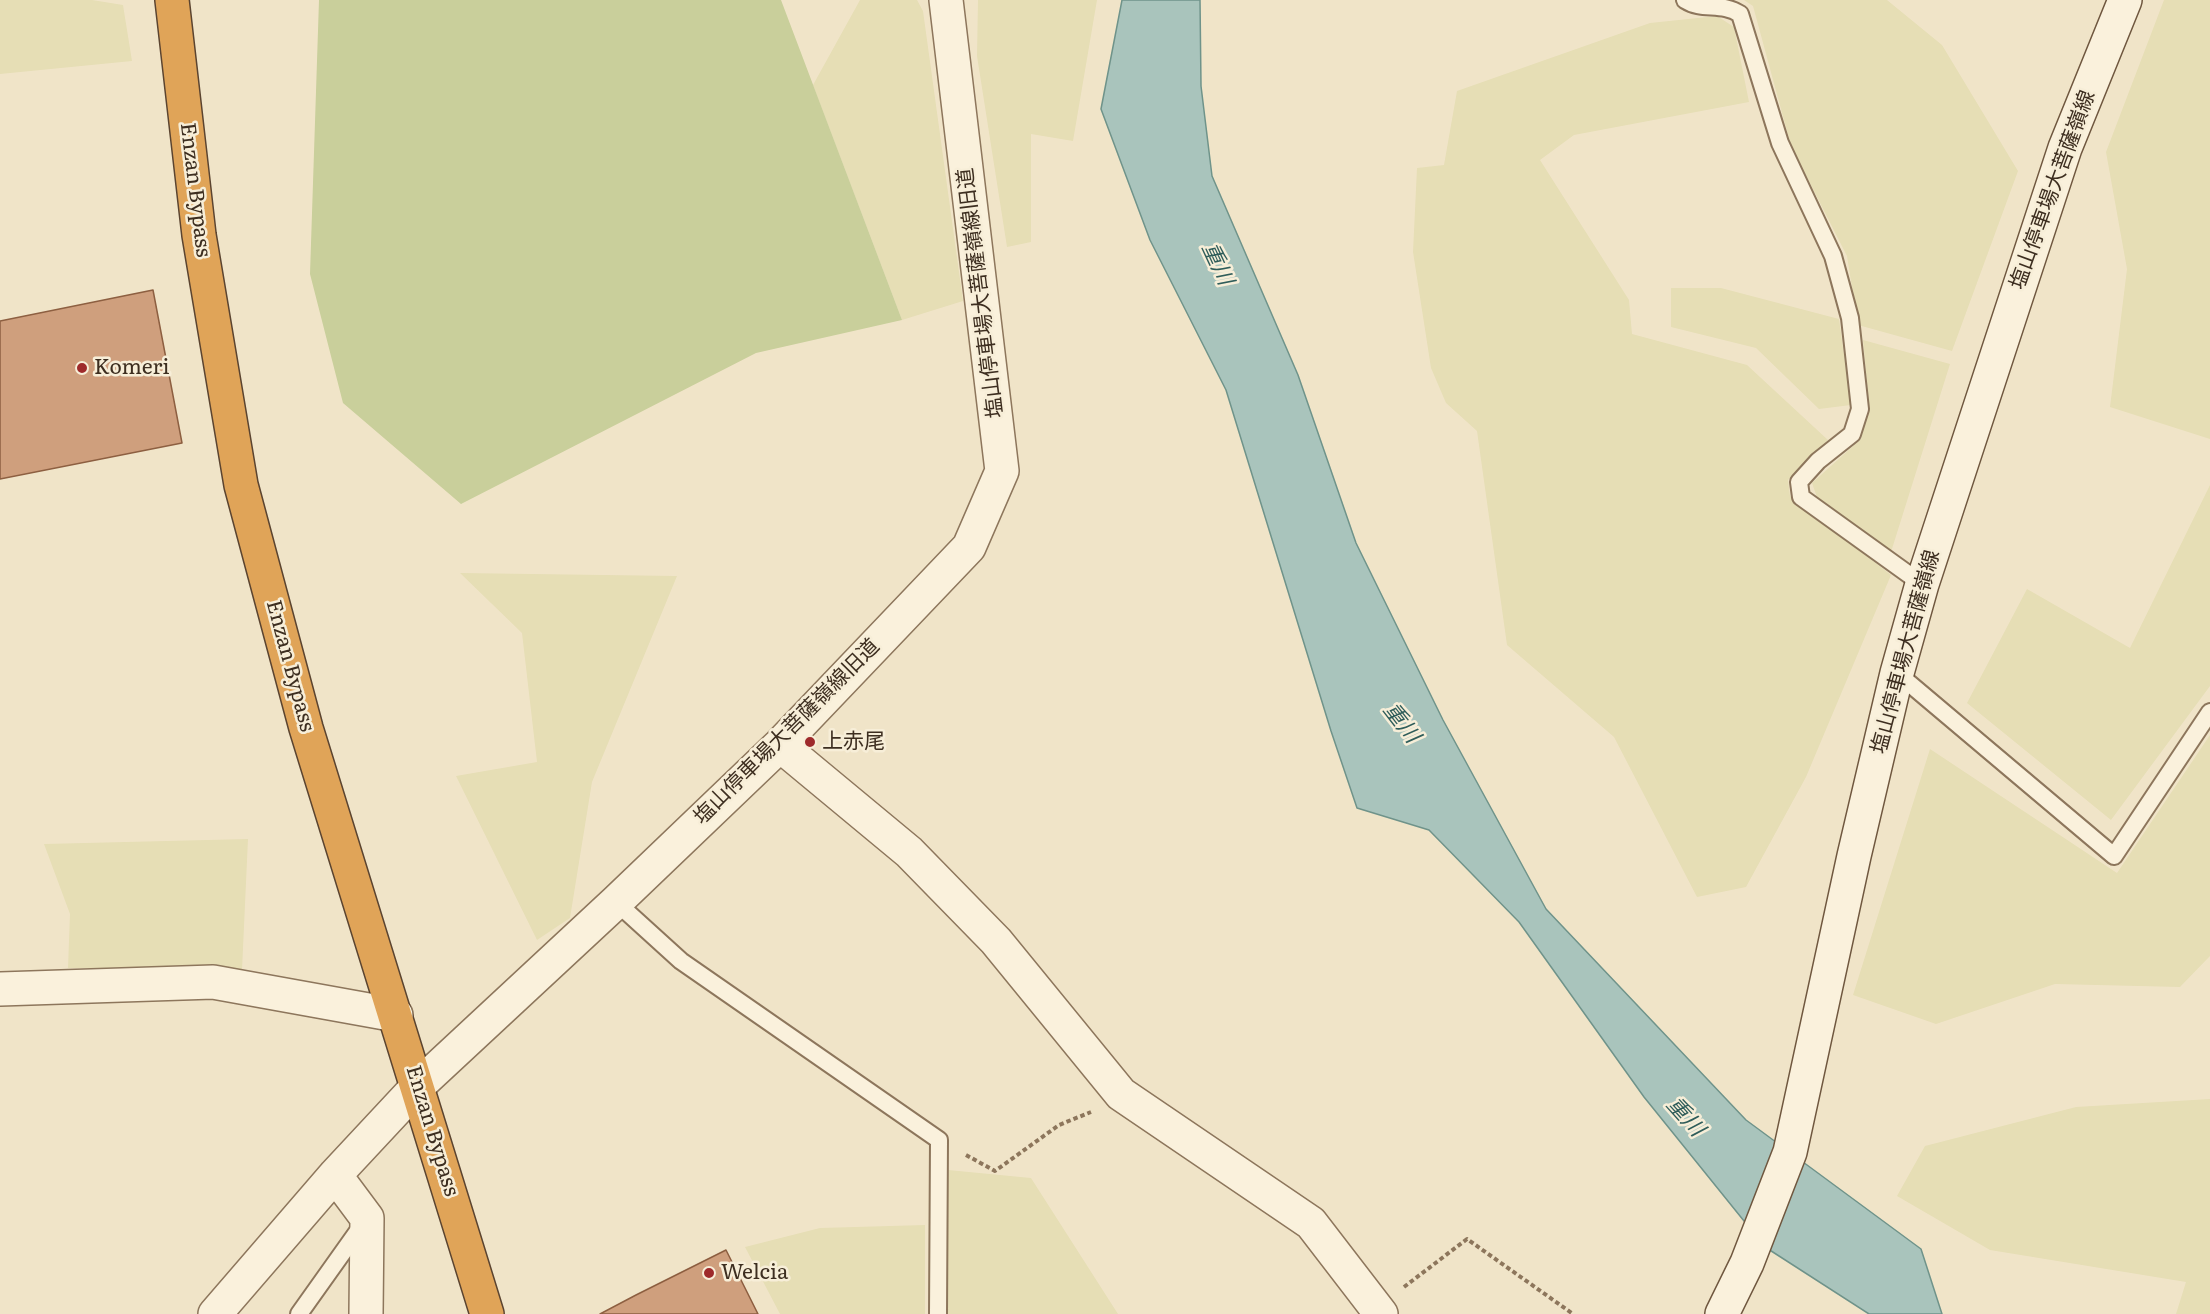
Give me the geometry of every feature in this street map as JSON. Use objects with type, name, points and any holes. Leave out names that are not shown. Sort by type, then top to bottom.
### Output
[{"type":"highway","name":"Enzan Bypass","points":[[172,0],[199,235],[241,485],[306,728],[487,1314]]},
{"type":"street","name":"塩山停車場大菩薩嶺線旧道","points":[[215,1314],[335,1175],[418,1086],[616,902],[780,745],[969,547],[1002,471],[946,0]]},
{"type":"street","name":"塩山停車場大菩薩嶺線","points":[[1722,1314],[1748,1263],[1790,1152],[1897,673],[1922,584],[2061,158],[2125,0]]},
{"type":"street","points":[[780,745],[909,852],[996,941],[1121,1094],[1311,1223],[1378,1311]]},
{"type":"street","points":[[0,989],[213,982],[396,1015]]},
{"type":"street","points":[[335,1175],[367,1218],[366,1314]]},
{"type":"lane","points":[[1685,0],[1695,6],[1729,6],[1740,14],[1779,143],[1833,256],[1850,318],[1860,409],[1852,434],[1818,461],[1799,482],[1801,497],[1922,584]]},
{"type":"lane","points":[[1897,673],[2114,856],[2210,712]]},
{"type":"lane","points":[[616,902],[681,961],[939,1140],[938,1314]]},
{"type":"lane","points":[[299,1314],[367,1218]]},
{"type":"path","points":[[939,1140],[995,1171],[1059,1125],[1087,1115],[1121,1094]]},
{"type":"path","points":[[1378,1311],[1467,1239],[1573,1314]]},
{"type":"shaded area","points":[[0,0],[92,0],[123,5],[132,61],[0,74]]},
{"type":"shaded area","points":[[860,0],[917,0],[923,11],[963,301],[902,320],[813,85]]},
{"type":"shaded area","points":[[978,0],[1097,0],[1073,141],[1031,134],[1031,242],[1007,247],[977,56]]},
{"type":"shaded area","points":[[1744,0],[1887,0],[1942,45],[2018,171],[1952,351],[1858,325],[1847,256],[1791,146],[1753,6]]},
{"type":"shaded area","points":[[2164,0],[2210,0],[2210,439],[2110,407],[2127,269],[2106,152]]},
{"type":"shaded area","points":[[1717,16],[1734,27],[1749,102],[1574,135],[1540,160],[1629,300],[1632,334],[1747,365],[1828,440],[1788,480],[1790,496],[1891,575],[1806,777],[1746,887],[1697,897],[1614,737],[1507,645],[1477,431],[1446,403],[1431,368],[1413,252],[1417,168],[1444,165],[1457,91],[1650,23]]},
{"type":"shaded area","points":[[1671,288],[1721,288],[1839,319],[1851,405],[1819,409],[1756,348],[1671,327]]},
{"type":"shaded area","points":[[1863,340],[1950,364],[1891,552],[1818,500],[1812,483],[1861,439],[1869,404]]},
{"type":"shaded area","points":[[2210,485],[2210,686],[2111,820],[1967,703],[2027,589],[2130,648]]},
{"type":"shaded area","points":[[460,573],[677,576],[592,782],[570,918],[537,940],[456,776],[537,762],[522,633]]},
{"type":"shaded area","points":[[2210,735],[2210,956],[2180,987],[2055,984],[1936,1024],[1853,995],[1930,749],[2117,873]]},
{"type":"shaded area","points":[[248,839],[242,970],[68,968],[70,914],[44,844]]},
{"type":"shaded area","points":[[2210,1099],[2210,1314],[2176,1314],[2186,1282],[1990,1250],[1897,1196],[1925,1146],[2076,1107]]},
{"type":"shaded area","points":[[948,1170],[1031,1178],[1118,1314],[947,1314]]},
{"type":"shaded area","points":[[925,1225],[925,1314],[780,1314],[745,1247],[820,1228]]},
{"type":"green space","points":[[319,0],[781,0],[902,320],[756,353],[461,504],[343,403],[310,274]]},
{"type":"water","name":"重川","points":[[1122,0],[1200,0],[1201,86],[1212,176],[1298,375],[1356,543],[1443,720],[1546,909],[1746,1120],[1921,1249],[1942,1314],[1869,1314],[1765,1247],[1644,1097],[1519,922],[1429,830],[1357,808],[1226,390],[1150,240],[1101,109]]},
{"type":"building","points":[[153,290],[182,443],[0,479],[0,321]]},
{"type":"building","name":"Welcia","points":[[726,1250],[758,1314],[600,1314],[636,1295]]},
{"type":"place","name":"Komeri","points":[[82,368]]},
{"type":"place","name":"上赤尾","points":[[810,742]]},
{"type":"place","name":"Welcia","points":[[709,1273]]}]
